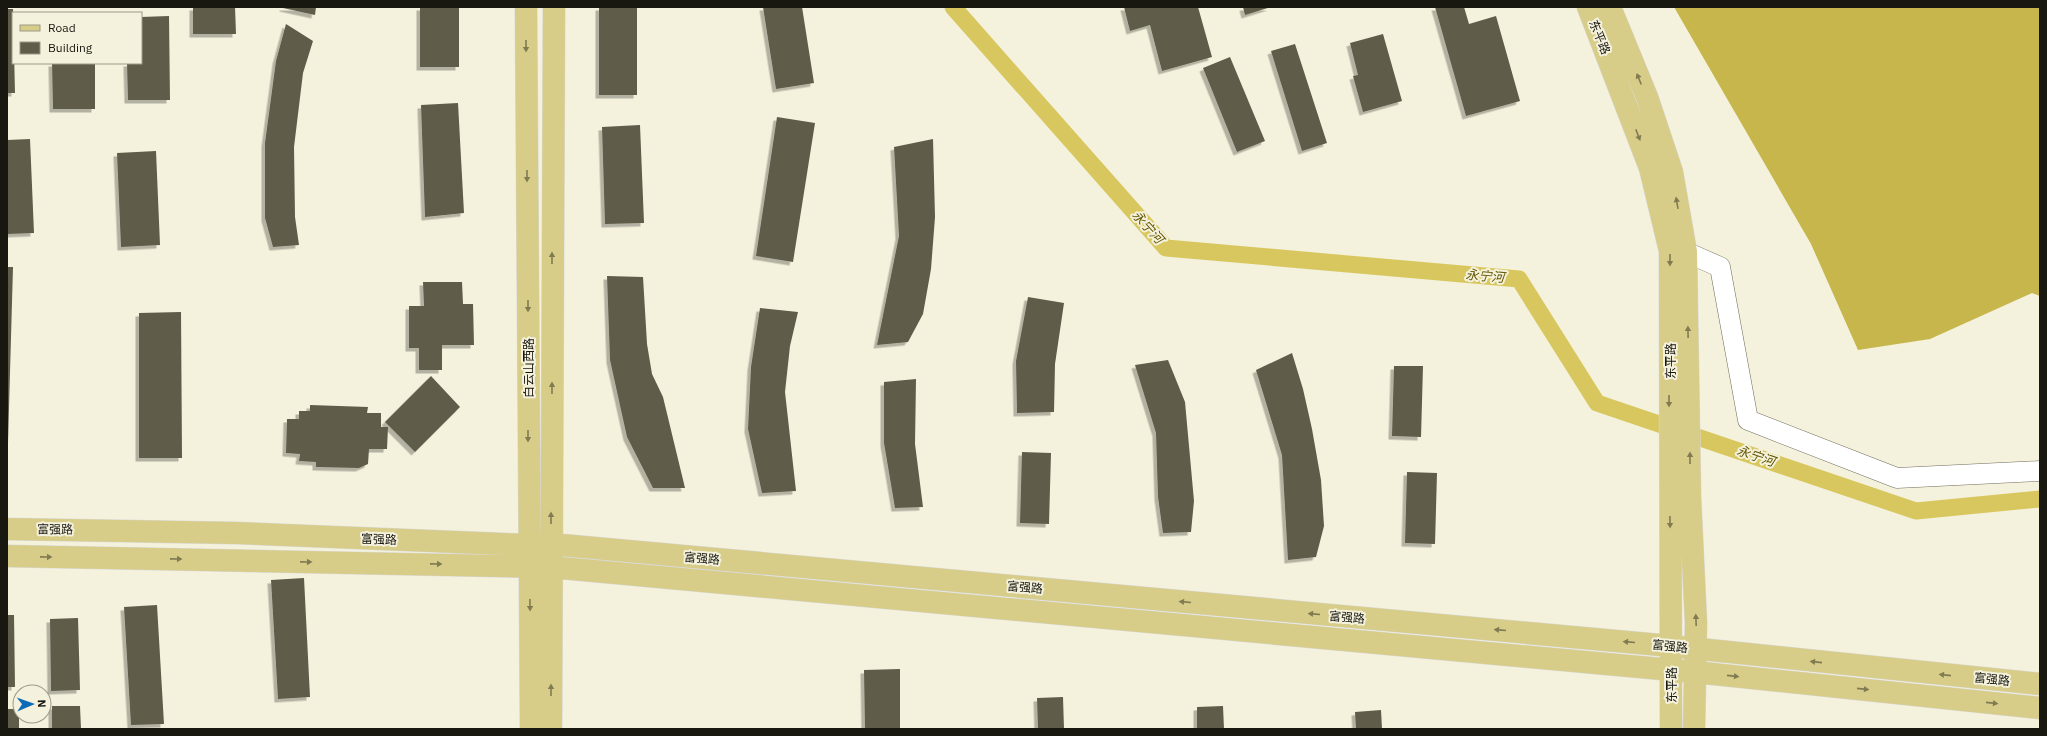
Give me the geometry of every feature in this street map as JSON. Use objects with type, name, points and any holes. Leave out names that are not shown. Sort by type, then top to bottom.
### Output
[{"type":"main road","name":"白云山西路","points":[[526,7],[536,559],[531,729]]},
{"type":"main road","name":"白云山西路","points":[[536,559],[551,544],[554,7]]},
{"type":"main road","name":"东平路","points":[[1588,7],[1650,168],[1670,251],[1671,729]]},
{"type":"main road","name":"东平路","points":[[1610,7],[1647,98],[1672,172],[1686,252],[1690,497],[1696,649],[1694,672],[1694,729]]},
{"type":"main road","name":"富强路","points":[[7,529],[236,533],[536,559],[1671,669],[2040,708]]},
{"type":"main road","name":"富强路","points":[[551,544],[1671,646],[2040,684]]},
{"type":"main road","name":"富强路","points":[[7,556],[536,559]]},
{"type":"main road","name":"白云山西路","points":[[536,559],[551,729]]},
{"type":"street","points":[[1686,252],[1720,267],[1748,420],[1897,478],[2040,471]]},
{"type":"shaded area","points":[[1674,7],[2040,7],[2040,296],[2032,293],[1930,339],[1858,350],[1811,244]]},
{"type":"building","points":[[193,7],[235,7],[236,34],[193,34]]},
{"type":"building","points":[[283,7],[316,7],[315,15]]},
{"type":"building","points":[[420,7],[459,7],[459,67],[420,67]]},
{"type":"building","points":[[599,7],[637,7],[637,95],[599,95]]},
{"type":"building","points":[[763,7],[802,7],[814,83],[776,89]]},
{"type":"building","points":[[1124,7],[1198,7],[1212,57],[1162,71],[1150,25],[1130,31]]},
{"type":"building","points":[[1243,7],[1271,7],[1245,15]]},
{"type":"building","points":[[1435,7],[1464,7],[1469,24],[1496,16],[1520,101],[1466,116]]},
{"type":"building","points":[[7,9],[13,9],[12,64],[14,64],[15,93],[7,93]]},
{"type":"building","points":[[169,16],[170,100],[128,100],[127,64],[142,64],[142,17]]},
{"type":"building","points":[[286,24],[313,41],[303,73],[294,147],[295,217],[299,245],[273,247],[265,218],[265,143],[276,61]]},
{"type":"building","points":[[1383,34],[1402,101],[1363,112],[1353,76],[1358,75],[1350,43]]},
{"type":"building","points":[[1295,44],[1327,143],[1302,151],[1271,51]]},
{"type":"building","points":[[1230,57],[1265,141],[1237,152],[1203,68]]},
{"type":"building","points":[[52,64],[95,64],[95,109],[53,109]]},
{"type":"building","points":[[458,103],[464,213],[425,217],[421,105]]},
{"type":"building","points":[[777,117],[815,123],[793,262],[756,256]]},
{"type":"building","points":[[640,125],[644,223],[605,224],[602,127]]},
{"type":"building","points":[[30,139],[34,233],[7,234],[7,140]]},
{"type":"building","points":[[933,139],[935,217],[931,269],[923,314],[908,342],[877,345],[899,236],[894,147]]},
{"type":"building","points":[[156,151],[160,245],[121,247],[117,153]]},
{"type":"building","points":[[7,267],[13,267],[8,443],[7,443]]},
{"type":"building","points":[[607,276],[643,277],[647,344],[652,374],[663,397],[685,488],[653,488],[627,437],[610,360]]},
{"type":"building","points":[[423,282],[462,282],[463,304],[473,304],[474,345],[442,345],[442,370],[419,370],[419,348],[409,348],[409,306],[424,306]]},
{"type":"building","points":[[1028,297],[1064,303],[1055,364],[1054,412],[1017,413],[1016,361]]},
{"type":"building","points":[[760,308],[798,312],[790,346],[785,392],[796,491],[762,493],[748,429],[751,367]]},
{"type":"building","points":[[181,312],[182,458],[139,458],[139,313]]},
{"type":"building","points":[[1292,353],[1303,389],[1312,429],[1321,480],[1324,526],[1316,557],[1288,560],[1282,455],[1256,370]]},
{"type":"building","points":[[1168,360],[1185,402],[1194,501],[1191,532],[1163,533],[1158,497],[1156,433],[1135,365]]},
{"type":"building","points":[[1394,366],[1423,366],[1421,437],[1392,436]]},
{"type":"building","points":[[431,376],[460,407],[415,452],[385,422]]},
{"type":"building","points":[[916,379],[915,444],[923,507],[895,508],[884,443],[884,382]]},
{"type":"building","points":[[310,405],[368,407],[367,413],[381,413],[381,427],[388,427],[387,449],[369,449],[368,464],[359,468],[316,467],[316,462],[299,461],[300,454],[286,453],[287,419],[299,419],[299,411],[310,411]]},
{"type":"building","points":[[1022,452],[1051,453],[1049,524],[1020,523]]},
{"type":"building","points":[[1407,472],[1437,473],[1435,544],[1405,543]]},
{"type":"building","points":[[304,578],[310,697],[278,699],[271,580]]},
{"type":"building","points":[[157,605],[164,724],[131,725],[124,607]]},
{"type":"building","points":[[7,615],[14,615],[15,684],[12,684],[12,687],[7,687]]},
{"type":"building","points":[[78,618],[80,690],[52,691],[50,619]]},
{"type":"building","points":[[900,669],[900,729],[865,729],[864,670]]},
{"type":"building","points":[[1063,697],[1064,729],[1038,729],[1037,698]]},
{"type":"building","points":[[52,706],[80,706],[81,729],[52,729]]},
{"type":"building","points":[[1223,706],[1224,729],[1197,729],[1197,707]]},
{"type":"building","points":[[7,709],[12,709],[12,724],[19,724],[19,729],[7,729]]},
{"type":"building","points":[[1381,710],[1382,729],[1356,729],[1355,712]]},
{"type":"waterway","name":"永宁河","points":[[953,7],[1166,248],[1519,279],[1597,403],[1916,511],[2040,499]]}]
